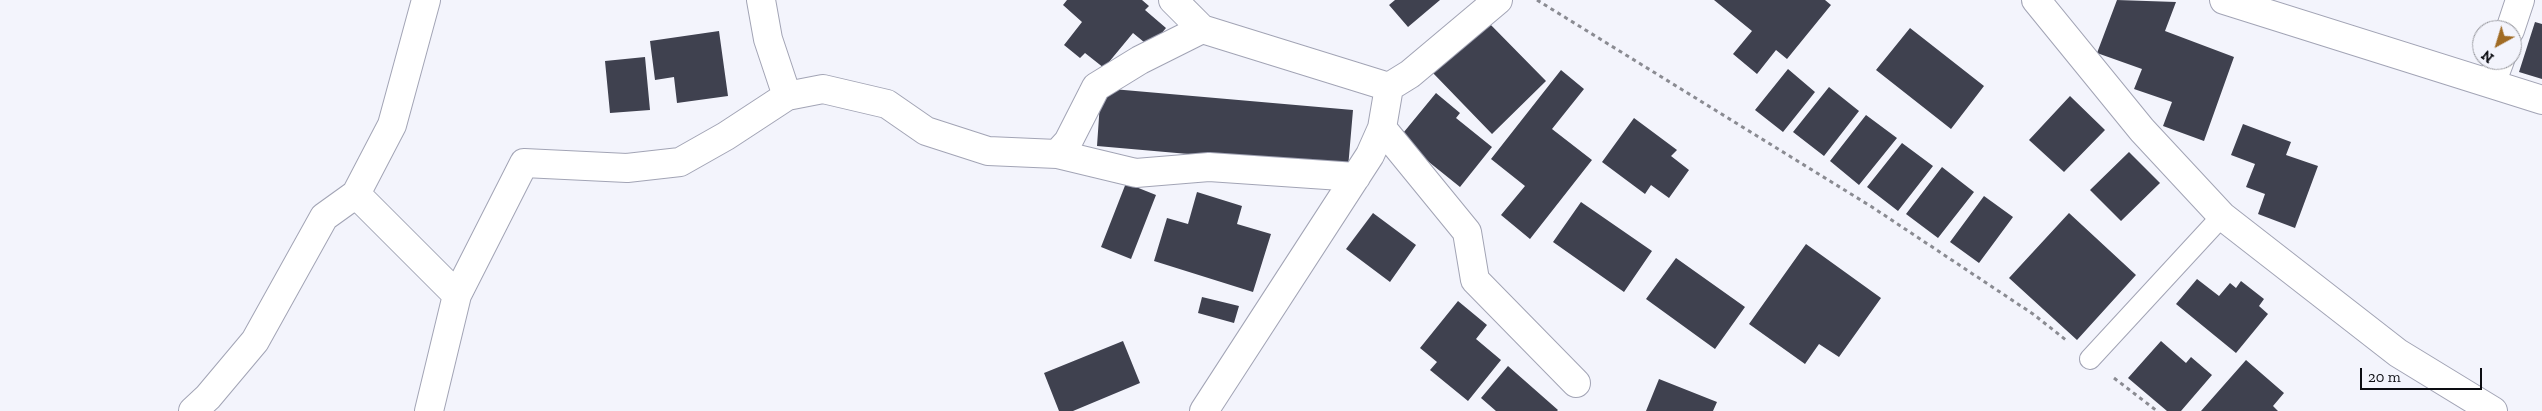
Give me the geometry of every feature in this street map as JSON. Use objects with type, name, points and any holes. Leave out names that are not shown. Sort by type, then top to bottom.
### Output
[{"type":"street","points":[[193,411],[208,397],[255,341],[324,217],[356,194],[392,125],[426,0]]},
{"type":"street","points":[[760,0],[768,39],[786,96]]},
{"type":"street","points":[[1174,0],[1202,29],[1389,87]]},
{"type":"street","points":[[1204,411],[1370,155],[1382,128],[1389,87],[1410,74],[1498,0]]},
{"type":"street","points":[[2036,0],[2142,130],[2222,216],[2398,354],[2493,411]]},
{"type":"street","points":[[2224,0],[2495,72],[2542,100]]},
{"type":"street","points":[[2513,20],[2520,0]]},
{"type":"street","points":[[1057,154],[1068,142],[1096,87],[1140,60],[1202,29]]},
{"type":"street","points":[[429,411],[457,295],[524,163],[627,168],[680,162],[726,136],[786,96],[823,89],[887,104],[926,131],[988,152],[1057,154],[1136,173],[1209,168],[1356,177]]},
{"type":"street","points":[[1382,128],[1467,232],[1476,280],[1576,383]]},
{"type":"street","points":[[356,194],[457,295]]},
{"type":"lane","points":[[2090,360],[2222,216]]},
{"type":"path","points":[[1537,0],[1872,207],[2033,314],[2157,411]]},
{"type":"building","points":[[1067,0],[1142,0],[1149,6],[1145,10],[1166,28],[1150,47],[1133,33],[1104,68],[1085,53],[1080,58],[1064,45],[1082,22],[1063,5]]},
{"type":"building","points":[[1395,0],[1440,0],[1408,27],[1389,5]]},
{"type":"building","points":[[1714,0],[1825,0],[1831,5],[1787,59],[1776,50],[1757,74],[1733,54],[1752,31]]},
{"type":"building","points":[[2117,0],[2176,2],[2165,31],[2234,57],[2204,141],[2163,126],[2172,102],[2134,89],[2142,69],[2097,53]]},
{"type":"building","points":[[1487,21],[1546,81],[1492,134],[1433,73]]},
{"type":"building","points":[[2535,22],[2542,24],[2542,79],[2519,72],[2522,70],[2522,63]]},
{"type":"building","points":[[1910,28],[1984,86],[1951,129],[1876,70]]},
{"type":"building","points":[[719,31],[728,96],[677,103],[674,77],[655,80],[650,41]]},
{"type":"building","points":[[645,57],[650,110],[610,113],[605,61]]},
{"type":"building","points":[[1788,69],[1815,92],[1783,132],[1755,110]]},
{"type":"building","points":[[1561,70],[1584,89],[1552,129],[1592,160],[1530,239],[1501,215],[1525,186],[1491,159]]},
{"type":"building","points":[[1829,87],[1859,111],[1824,156],[1793,132]]},
{"type":"building","points":[[1101,88],[1353,110],[1348,168],[1097,146]]},
{"type":"building","points":[[1436,93],[1460,113],[1456,118],[1492,147],[1460,187],[1399,138]]},
{"type":"building","points":[[2070,96],[2105,130],[2064,172],[2029,140]]},
{"type":"building","points":[[1866,115],[1897,138],[1859,185],[1830,161]]},
{"type":"building","points":[[1634,118],[1677,150],[1671,156],[1689,170],[1669,198],[1651,185],[1645,194],[1602,162]]},
{"type":"building","points":[[2243,124],[2291,142],[2286,155],[2318,166],[2295,228],[2258,214],[2265,194],[2246,187],[2255,164],[2231,155]]},
{"type":"building","points":[[1902,143],[1933,166],[1898,211],[1867,187]]},
{"type":"building","points":[[2129,152],[2160,183],[2121,221],[2090,190]]},
{"type":"building","points":[[1942,167],[1974,192],[1938,238],[1906,214]]},
{"type":"building","points":[[1126,183],[1156,195],[1131,259],[1101,247]]},
{"type":"building","points":[[1197,192],[1242,206],[1237,224],[1271,234],[1253,292],[1154,261],[1167,218],[1188,224]]},
{"type":"building","points":[[1984,196],[2013,217],[1979,263],[1950,242]]},
{"type":"building","points":[[1581,202],[1652,251],[1624,292],[1553,242]]},
{"type":"building","points":[[1373,213],[1416,245],[1390,282],[1346,249]]},
{"type":"building","points":[[2069,213],[2136,275],[2077,340],[2009,278]]},
{"type":"building","points":[[1806,244],[1881,298],[1839,357],[1819,344],[1805,364],[1749,324]]},
{"type":"building","points":[[1676,258],[1745,307],[1715,349],[1646,299]]},
{"type":"building","points":[[2197,279],[2219,296],[2230,283],[2236,288],[2241,281],[2264,299],[2259,306],[2268,314],[2236,353],[2176,304]]},
{"type":"building","points":[[1202,297],[1239,306],[1234,323],[1198,313]]},
{"type":"building","points":[[1458,301],[1487,325],[1476,339],[1501,360],[1468,401],[1430,370],[1437,362],[1420,348]]},
{"type":"building","points":[[1123,341],[1140,383],[1073,411],[1059,411],[1044,373]]},
{"type":"building","points":[[2161,341],[2186,363],[2191,357],[2212,375],[2181,411],[2167,411],[2128,378]]},
{"type":"building","points":[[2246,360],[2284,393],[2273,406],[2278,411],[2201,411]]},
{"type":"building","points":[[1508,366],[1558,410],[1496,411],[1481,398]]},
{"type":"building","points":[[1659,379],[1717,402],[1713,411],[1646,411]]}]
